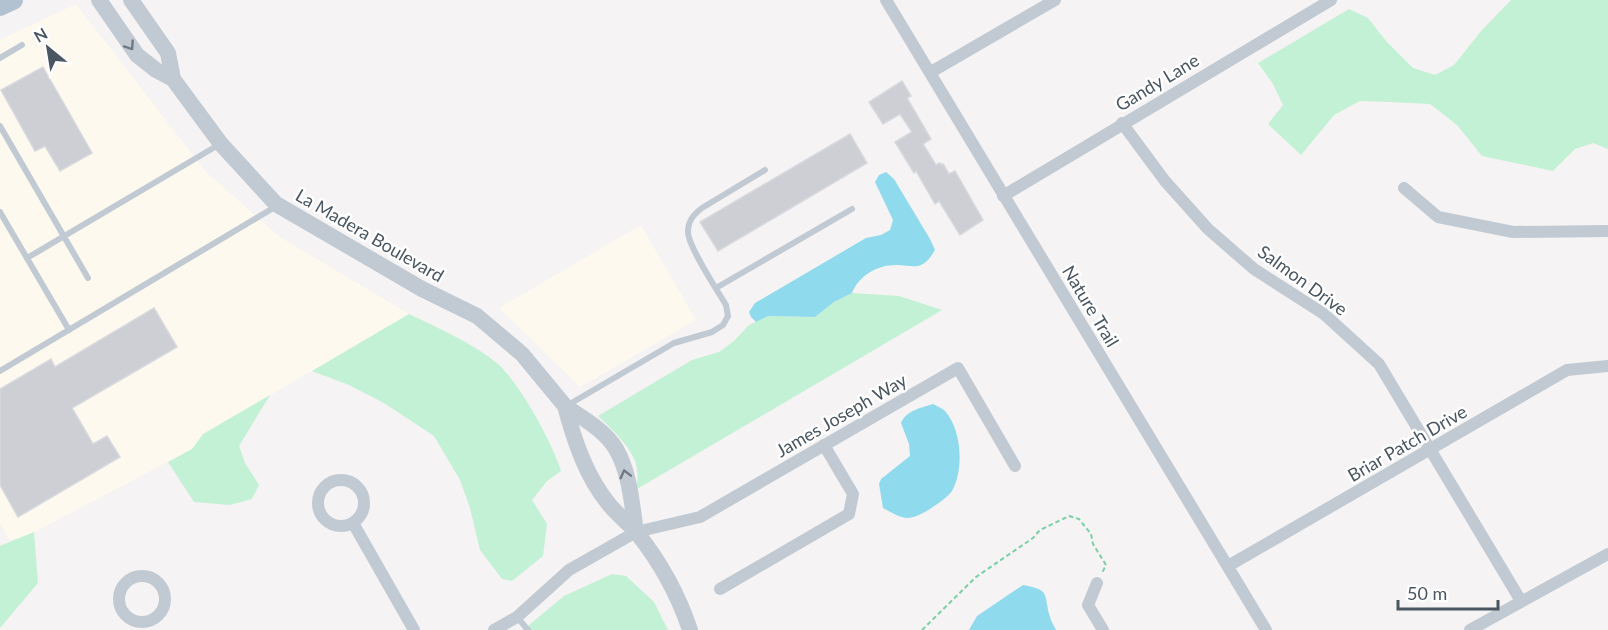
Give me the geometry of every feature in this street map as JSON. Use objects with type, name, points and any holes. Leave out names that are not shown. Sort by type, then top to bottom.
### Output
[{"type":"main road","points":[[0,6],[13,0]]},
{"type":"street","name":"La Madera Boulevard","points":[[99,0],[137,55],[156,70],[173,79]]},
{"type":"street","name":"La Madera Boulevard","points":[[131,0],[168,53],[173,79],[221,144],[278,205],[422,289],[477,316],[522,354],[565,406],[597,428],[615,447],[623,465],[631,496],[636,532]]},
{"type":"street","name":"Nature Trail","points":[[886,0],[1266,630]]},
{"type":"street","points":[[931,72],[1055,0]]},
{"type":"street","name":"Gandy Lane","points":[[1003,196],[1331,0]]},
{"type":"street","name":"Salmon Drive","points":[[1122,123],[1165,181],[1208,229],[1254,269],[1324,314],[1380,364],[1521,601]]},
{"type":"street","points":[[1404,188],[1438,218],[1513,231],[1608,231]]},
{"type":"street","name":"Briar Patch Drive","points":[[1228,566],[1567,370],[1608,366]]},
{"type":"street","name":"James Joseph Way","points":[[494,630],[518,617],[569,570],[636,532],[700,517],[958,368],[1016,466]]},
{"type":"street","name":"La Madera Boulevard","points":[[565,406],[573,438],[587,468],[608,503],[636,532],[667,574],[681,602],[690,630]]},
{"type":"street","points":[[720,589],[849,514],[852,494],[824,445]]},
{"type":"street","points":[[353,523],[414,630]]},
{"type":"street","points":[[1470,630],[1608,554]]},
{"type":"street","points":[[1097,583],[1088,604],[1102,630]]},
{"type":"lane","points":[[0,58],[22,45]]},
{"type":"lane","points":[[0,126],[88,278]]},
{"type":"lane","points":[[27,258],[221,144]]},
{"type":"lane","points":[[565,406],[674,343],[712,332],[723,325],[728,316],[726,305],[688,240],[689,222],[702,208],[765,170]]},
{"type":"lane","points":[[0,371],[278,205]]},
{"type":"lane","points":[[716,288],[852,209]]},
{"type":"lane","points":[[0,212],[69,330]]},
{"type":"lane","points":[[518,617],[528,630]]},
{"type":"path","points":[[922,630],[976,577],[1033,538],[1040,530],[1069,516],[1079,519],[1091,534],[1093,544],[1106,565],[1097,583]]},
{"type":"shaded area","points":[[76,4],[206,172],[280,237],[409,314],[204,434],[192,449],[27,536],[10,540],[0,524],[0,40]]},
{"type":"shaded area","points":[[641,225],[696,320],[580,387],[499,308]]},
{"type":"green space","points":[[1511,0],[1608,0],[1608,149],[1593,143],[1575,149],[1553,171],[1482,156],[1457,125],[1430,104],[1360,101],[1334,115],[1301,155],[1268,124],[1283,105],[1273,84],[1258,63],[1349,9],[1368,18],[1386,41],[1413,68],[1435,75],[1454,65],[1482,30]]},
{"type":"green space","points":[[852,293],[899,296],[942,310],[637,489],[637,469],[632,454],[622,440],[598,416],[692,360],[719,352],[734,341],[749,325],[768,316],[815,317],[834,302]]},
{"type":"green space","points":[[409,314],[443,330],[498,364],[525,399],[557,459],[561,471],[547,481],[532,500],[547,524],[543,556],[512,581],[502,579],[480,550],[470,508],[460,480],[434,436],[384,403],[349,385],[312,371]]},
{"type":"green space","points":[[270,395],[239,446],[245,463],[259,485],[252,499],[230,505],[194,502],[168,462],[192,449],[203,434]]},
{"type":"green space","points":[[34,532],[38,583],[0,628],[0,546]]},
{"type":"green space","points":[[612,574],[626,576],[654,602],[668,630],[523,630],[564,596]]},
{"type":"water","points":[[886,172],[894,179],[930,239],[935,250],[930,258],[918,266],[891,265],[870,272],[859,281],[852,293],[834,302],[815,317],[768,316],[756,322],[749,312],[755,303],[866,238],[881,235],[890,230],[893,220],[875,182],[879,175]]},
{"type":"water","points":[[933,404],[945,411],[951,419],[958,439],[960,461],[956,482],[950,494],[930,509],[911,518],[902,517],[883,508],[879,484],[881,479],[910,456],[909,444],[901,423],[903,419],[914,410]]},
{"type":"water","points":[[1023,585],[1038,589],[1045,595],[1050,619],[1056,630],[969,630],[977,616]]},
{"type":"building","points":[[43,67],[92,153],[60,171],[45,146],[35,151],[1,90]]},
{"type":"building","points":[[902,81],[911,96],[907,98],[931,139],[923,144],[936,165],[943,164],[949,174],[955,171],[983,220],[960,235],[939,201],[935,204],[916,171],[914,173],[895,142],[912,132],[900,114],[883,124],[869,102]]},
{"type":"building","points":[[850,134],[867,163],[718,251],[700,222]]},
{"type":"building","points":[[154,308],[177,347],[72,408],[93,444],[107,436],[120,457],[18,517],[0,485],[0,389],[51,359],[55,367]]}]
